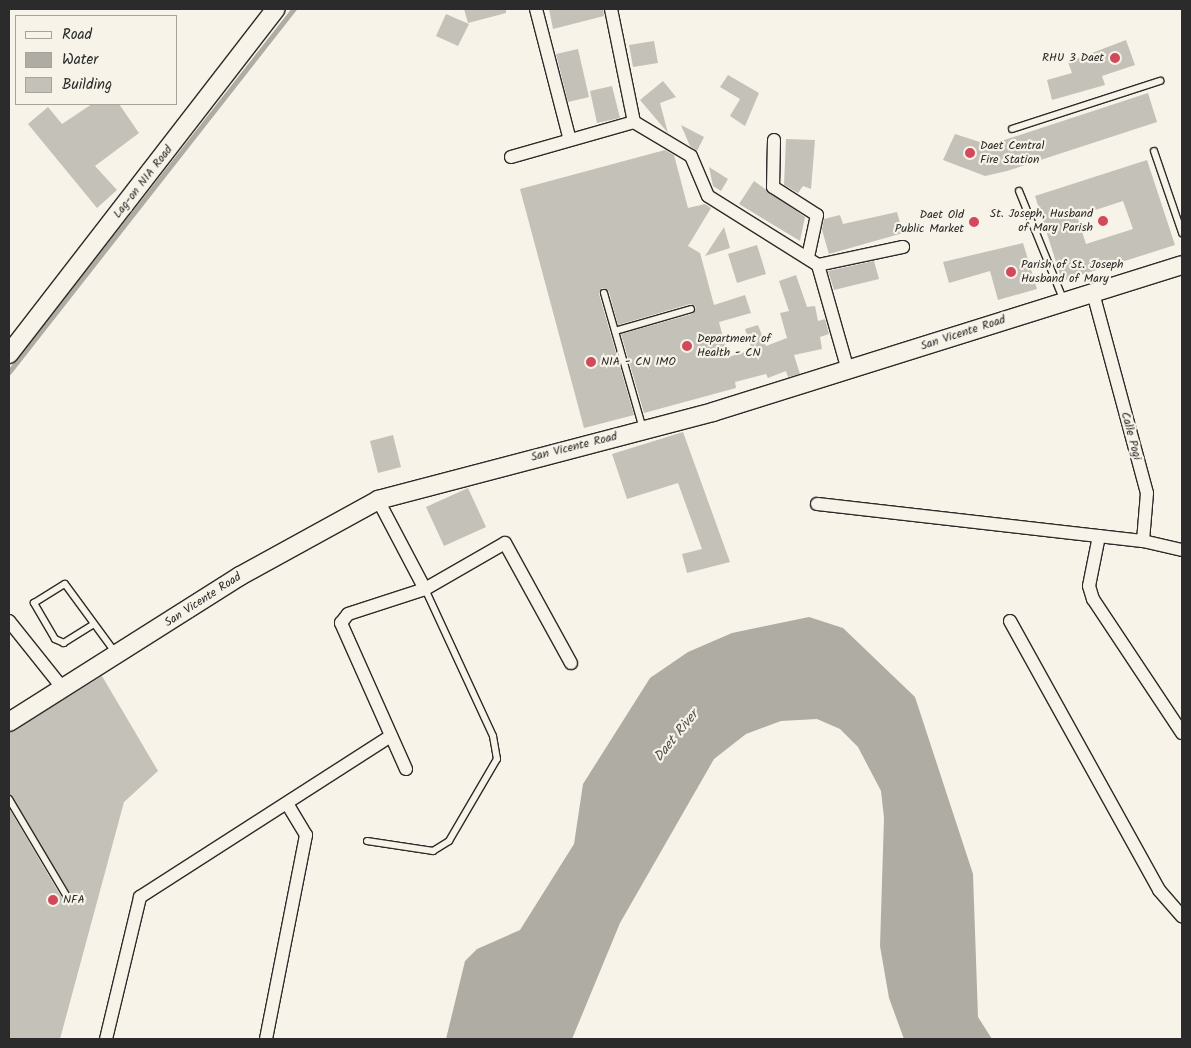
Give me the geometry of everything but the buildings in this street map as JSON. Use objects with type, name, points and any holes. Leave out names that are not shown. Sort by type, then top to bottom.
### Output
[{"type":"main road","name":"Lag-on NIA Road","points":[[9,354],[276,9]]},
{"type":"main road","name":"San Vicente Road","points":[[9,722],[64,690],[240,576],[378,500],[644,430],[848,370],[1182,265]]},
{"type":"street","points":[[536,9],[570,140]]},
{"type":"street","points":[[611,9],[634,122]]},
{"type":"street","points":[[511,157],[634,122],[691,156],[708,196],[813,261],[903,247]]},
{"type":"street","points":[[774,140],[773,187],[817,215],[813,261],[848,370]]},
{"type":"street","name":"Calle Pogi","points":[[1093,293],[1147,493],[1143,541]]},
{"type":"street","points":[[378,500],[425,589]]},
{"type":"street","points":[[817,504],[1143,541],[1182,550]]},
{"type":"street","points":[[1099,536],[1089,586],[1093,599],[1182,733]]},
{"type":"street","points":[[406,769],[341,623],[348,614],[425,589],[505,543],[571,663]]},
{"type":"street","points":[[9,621],[64,690]]},
{"type":"street","points":[[1010,621],[1159,890],[1182,916]]},
{"type":"street","points":[[106,1039],[140,897],[391,736]]},
{"type":"street","points":[[266,1039],[306,835],[287,803]]},
{"type":"lane","points":[[1012,129],[1160,81]]},
{"type":"lane","points":[[1154,151],[1182,233]]},
{"type":"lane","points":[[1019,191],[1064,301]]},
{"type":"lane","points":[[604,293],[644,430]]},
{"type":"lane","points":[[615,331],[691,309]]},
{"type":"lane","points":[[94,624],[64,643],[55,639],[34,603],[65,584],[118,655]]},
{"type":"lane","points":[[367,841],[433,851],[449,841],[497,759],[493,736],[425,589]]},
{"type":"lane","points":[[9,799],[66,894]]},
{"type":"water","name":"Daet River","points":[[809,617],[843,628],[915,697],[973,874],[978,1017],[992,1039],[904,1039],[889,998],[880,946],[884,818],[881,791],[858,747],[840,729],[817,719],[781,721],[746,734],[714,759],[620,923],[572,1039],[446,1039],[465,961],[477,949],[520,930],[574,844],[583,784],[650,678],[688,652],[732,633]]},
{"type":"waterway","points":[[9,372],[294,9]]},
{"type":"place","name":"RHU 3 Daet","points":[[1115,58]]},
{"type":"place","name":"Daet Central Fire Station","points":[[970,153]]},
{"type":"place","name":"St. Joseph, Husband of Mary Parish","points":[[1103,221]]},
{"type":"place","name":"Daet Old Public Market","points":[[974,222]]},
{"type":"place","name":"Parish of St. Joseph Husband of Mary","points":[[1011,272]]},
{"type":"place","name":"Department of Health - CN","points":[[687,346]]},
{"type":"place","name":"NIA - CN IMO","points":[[591,362]]},
{"type":"place","name":"NFA","points":[[53,900]]}]
